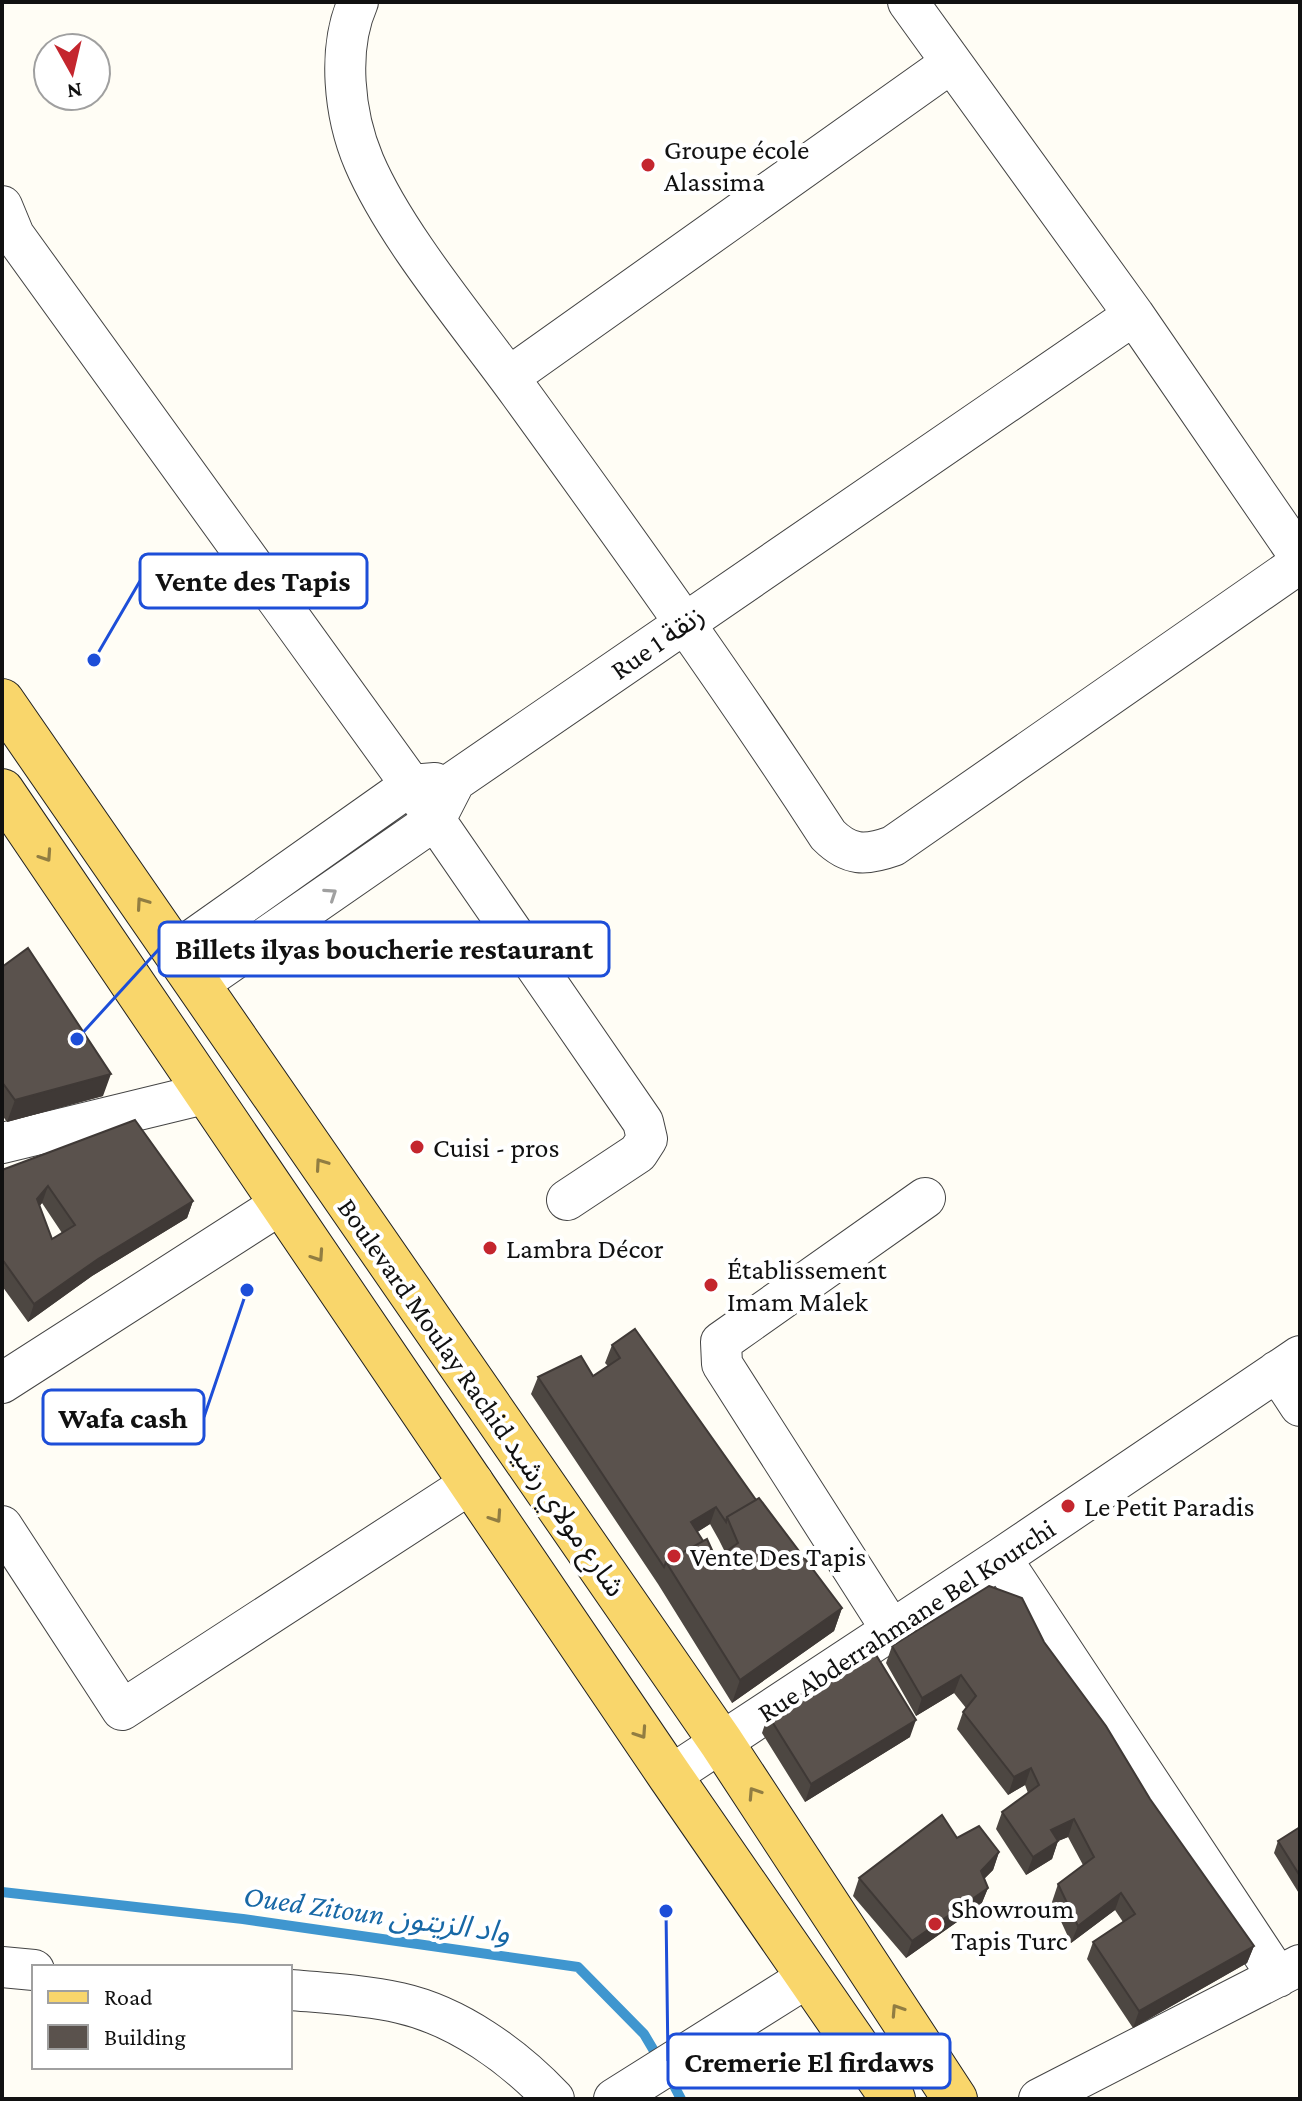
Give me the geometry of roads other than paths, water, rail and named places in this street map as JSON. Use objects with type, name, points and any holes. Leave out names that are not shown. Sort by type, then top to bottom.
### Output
[{"type":"main road","name":"Boulevard Moulay Rachid شارع مولاي رشيد","points":[[2,701],[721,1742],[955,2099]]},
{"type":"main road","name":"Boulevard Moulay Rachid شارع مولاي رشيد","points":[[2,791],[670,1776],[893,2099]]},
{"type":"street","points":[[358,2],[349,41],[346,84],[364,162],[406,234],[684,623],[828,835],[841,848],[856,854],[874,853],[893,846],[1300,563]]},
{"type":"street","points":[[908,2],[1134,315],[1300,557]]},
{"type":"street","points":[[509,377],[951,63]]},
{"type":"street","points":[[2,206],[14,235],[411,785],[643,1122],[647,1139],[638,1153],[567,1200]]},
{"type":"street","name":"Rue 1 زنقة","points":[[186,969],[435,820],[455,781],[1134,315]]},
{"type":"street","points":[[186,969],[411,785],[455,781]]},
{"type":"street","points":[[2,1143],[208,1093]]},
{"type":"street","points":[[891,1629],[722,1364],[719,1352],[721,1342],[925,1198]]},
{"type":"street","points":[[2,1383],[281,1204]]},
{"type":"street","points":[[1289,1363],[1300,1406]]},
{"type":"street","name":"Rue Abderrahmane Bel Kourchi","points":[[670,1776],[1289,1363]]},
{"type":"street","points":[[2,1526],[122,1710],[473,1482]]},
{"type":"street","points":[[1001,1558],[1289,1971],[1039,2099]]},
{"type":"street","points":[[2,1967],[32,1970]]},
{"type":"street","points":[[630,2089],[808,1977]]},
{"type":"street","points":[[292,1990],[400,2003],[458,2024],[505,2055],[554,2099]]},
{"type":"waterway","name":"Oued Zitoun واد الزيتون","points":[[2,1892],[243,1919],[578,1967],[644,2034],[660,2061]]},
{"type":"waterway","name":"Oued Zitoun واد الزيتون","points":[[668,2074],[681,2099]]},
{"type":"place","name":"Groupe école Alassima","points":[[648,165]]},
{"type":"place","name":"Vente des Tapis","points":[[94,660]]},
{"type":"place","name":"Billets ilyas boucherie restaurant","points":[[77,1039]]},
{"type":"place","name":"Cuisi - pros","points":[[417,1147]]},
{"type":"place","name":"Lambra Décor","points":[[490,1248]]},
{"type":"place","name":"Établissement Imam Malek","points":[[711,1285]]},
{"type":"place","name":"Wafa cash","points":[[247,1290]]},
{"type":"place","name":"Le Petit Paradis","points":[[1068,1506]]},
{"type":"place","name":"Vente Des Tapis","points":[[674,1556]]},
{"type":"place","name":"Cremerie El firdaws","points":[[666,1911]]},
{"type":"place","name":"Showroum Tapis Turc","points":[[935,1924]]}]
